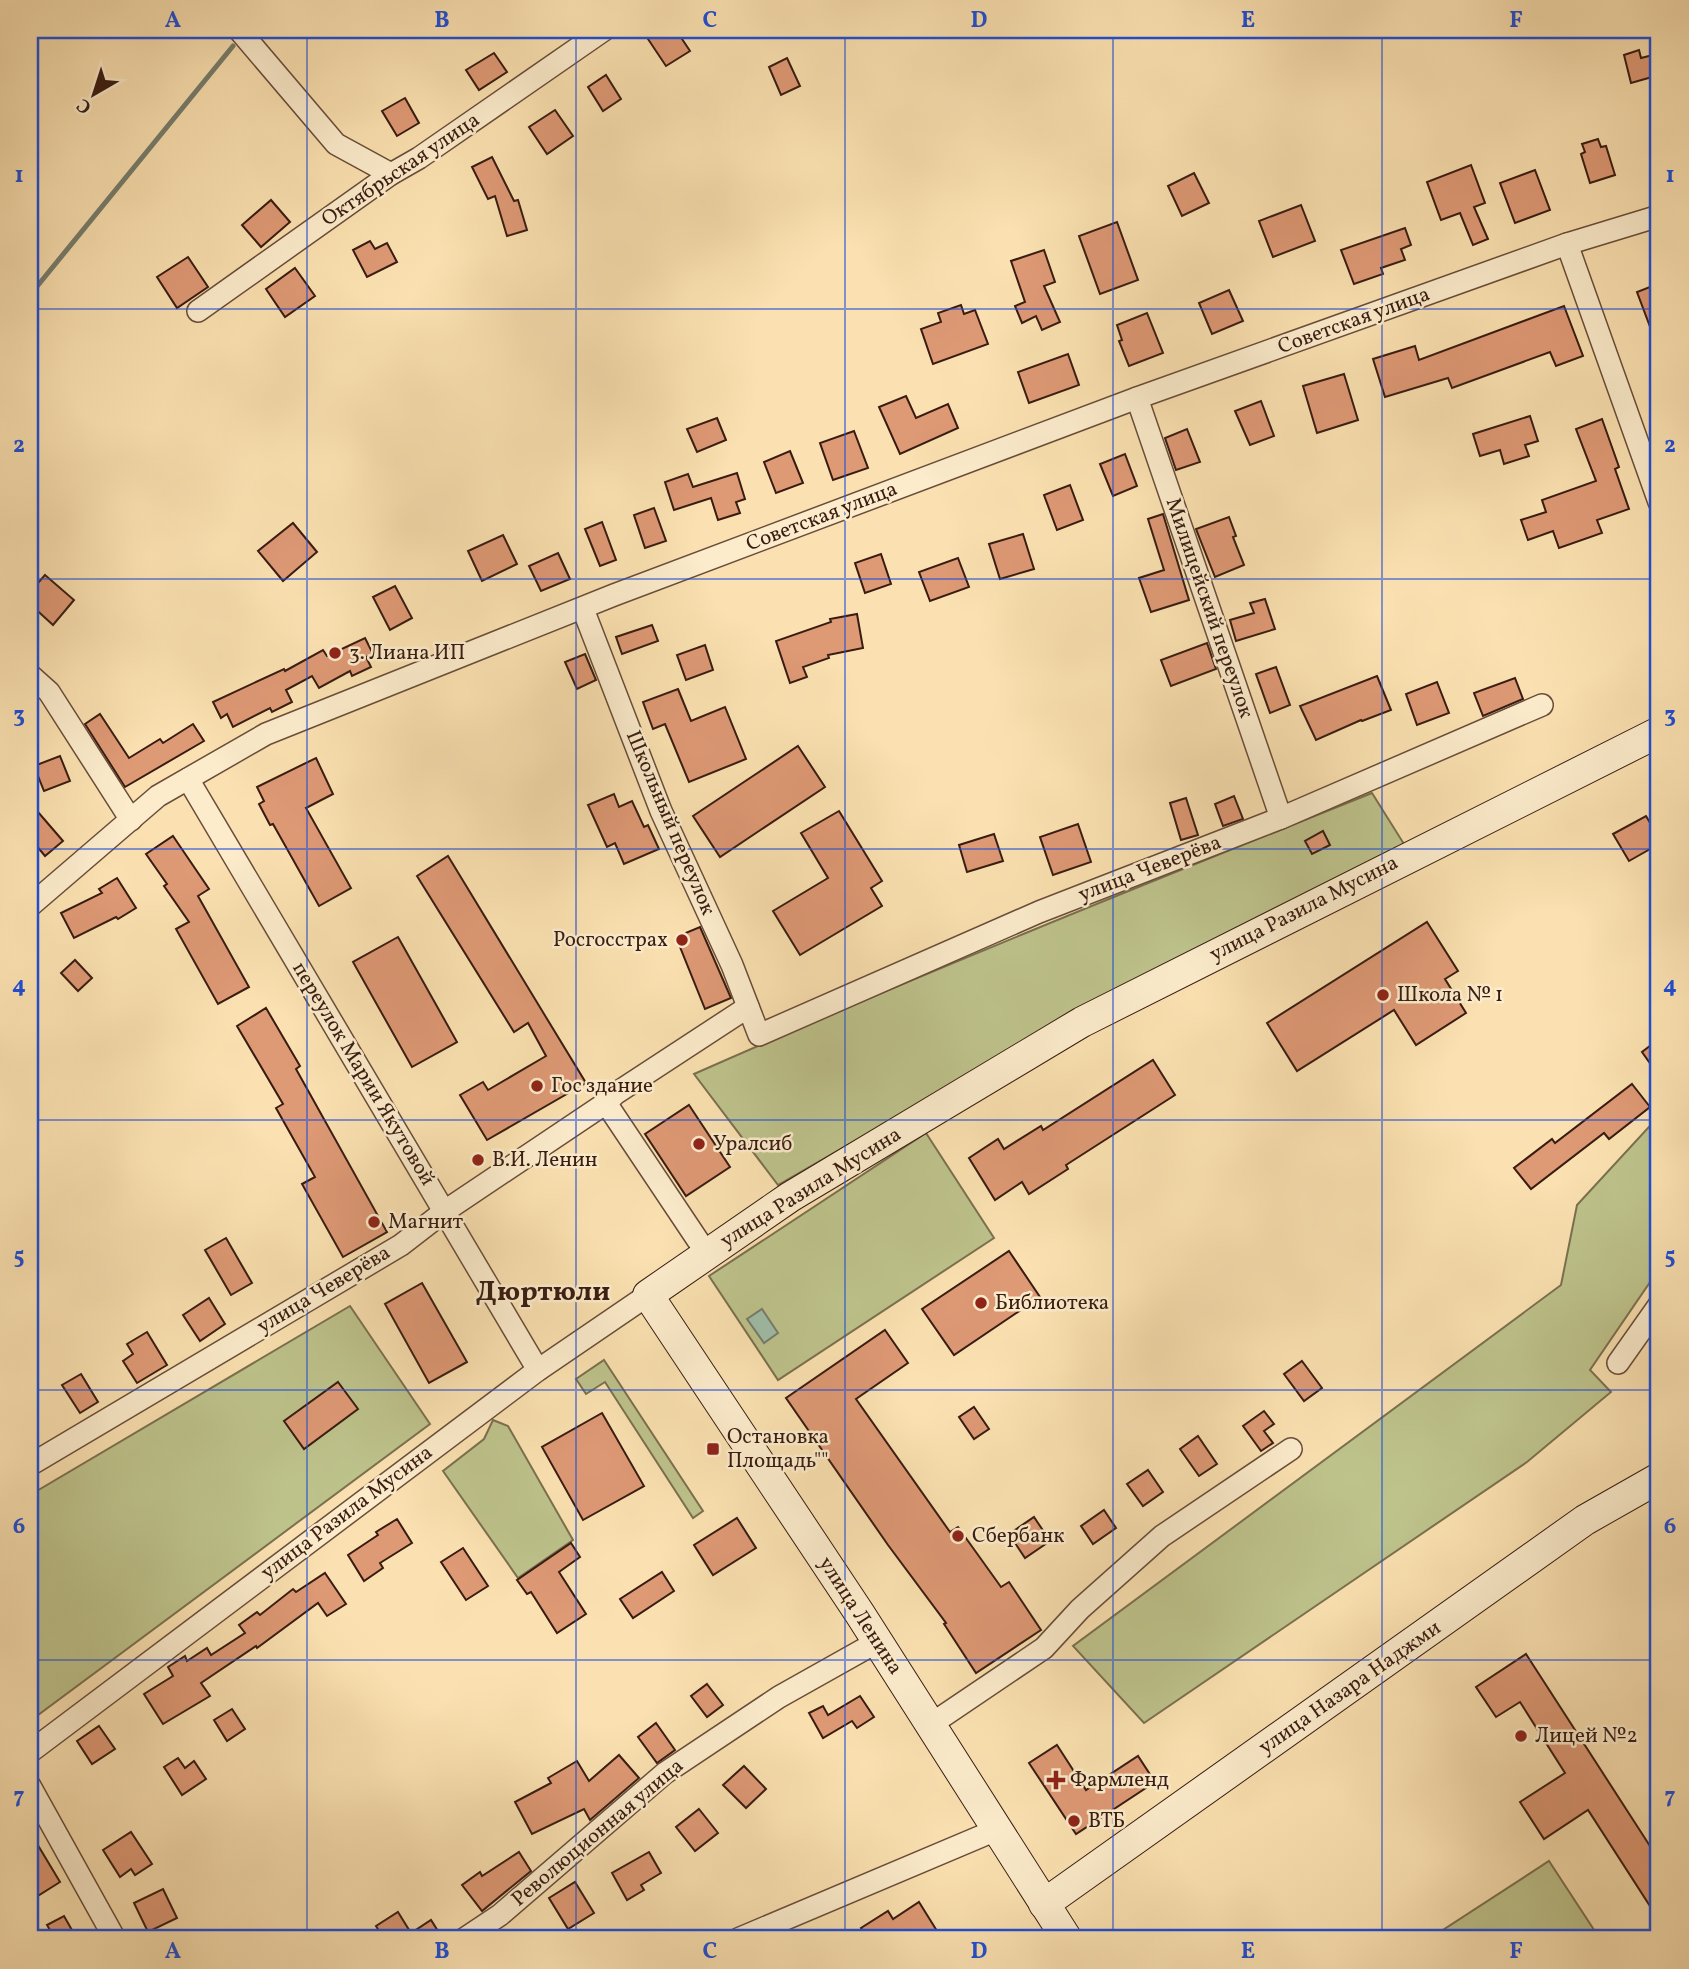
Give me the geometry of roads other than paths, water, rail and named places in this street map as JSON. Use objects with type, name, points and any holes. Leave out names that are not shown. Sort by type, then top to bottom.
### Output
[{"type":"main road","name":"улица Разила Мусина","points":[[648,1295],[790,1197],[1082,1022],[1659,732]]},
{"type":"main road","name":"улица Ленина","points":[[648,1295],[877,1642],[1064,1938]]},
{"type":"main road","name":"улица Назара Наджми","points":[[1044,1904],[1585,1520],[1659,1478]]},
{"type":"street","points":[[239,30],[336,144],[391,174]]},
{"type":"street","name":"Октябрьская улица","points":[[198,311],[391,174],[419,158],[604,30]]},
{"type":"street","name":"Советская улица","points":[[30,906],[158,796],[266,734],[614,595],[1137,398],[1567,244],[1659,215]]},
{"type":"street","points":[[1567,244],[1659,502]]},
{"type":"street","name":"Милицейский переулок","points":[[1137,398],[1281,818]]},
{"type":"street","name":"Школьный переулок","points":[[583,609],[662,811],[732,965],[759,1035]]},
{"type":"street","points":[[30,674],[49,692],[131,820]]},
{"type":"street","name":"улица Чеверёва","points":[[759,1035],[1039,912],[1281,818],[1542,705]]},
{"type":"street","name":"переулок Марии Якутовой","points":[[188,779],[538,1370]]},
{"type":"street","name":"улица Чеверёва","points":[[30,1465],[401,1245],[445,1211],[606,1103],[615,1094],[748,1007]]},
{"type":"street","points":[[606,1103],[707,1254]]},
{"type":"street","name":"улица Разила Мусина","points":[[30,1752],[538,1370],[648,1295]]},
{"type":"street","points":[[1618,1363],[1659,1305]]},
{"type":"street","points":[[930,1725],[1044,1648],[1080,1609],[1162,1536],[1291,1448]]},
{"type":"street","name":"Революционная улица","points":[[464,1939],[500,1915],[665,1773],[779,1696],[877,1642]]},
{"type":"street","points":[[30,1786],[115,1939]]},
{"type":"street","points":[[738,1939],[996,1830]]},
{"type":"waterway","points":[[30,295],[233,46]]},
{"type":"place","name":"3. Лиана ИП","points":[[335,653]]},
{"type":"place","name":"Росгосстрах","points":[[682,940]]},
{"type":"place","name":"Школа № 1","points":[[1383,995]]},
{"type":"place","name":"Гос здание","points":[[537,1086]]},
{"type":"place","name":"Уралсиб","points":[[699,1144]]},
{"type":"place","name":"В.И. Ленин","points":[[478,1160]]},
{"type":"place","name":"Магнит","points":[[374,1222]]},
{"type":"place","name":"Библиотека","points":[[981,1303]]},
{"type":"place","name":"Остановка Площадь\"\"","points":[[713,1449]]},
{"type":"place","name":"Сбербанк","points":[[958,1536]]},
{"type":"place","name":"Лицей №2","points":[[1521,1736]]},
{"type":"place","name":"Фармленд","points":[[1056,1780]]},
{"type":"place","name":"ВТБ","points":[[1074,1821]]},
{"type":"district","name":"Дюртюли","points":[[543,1292]]}]
